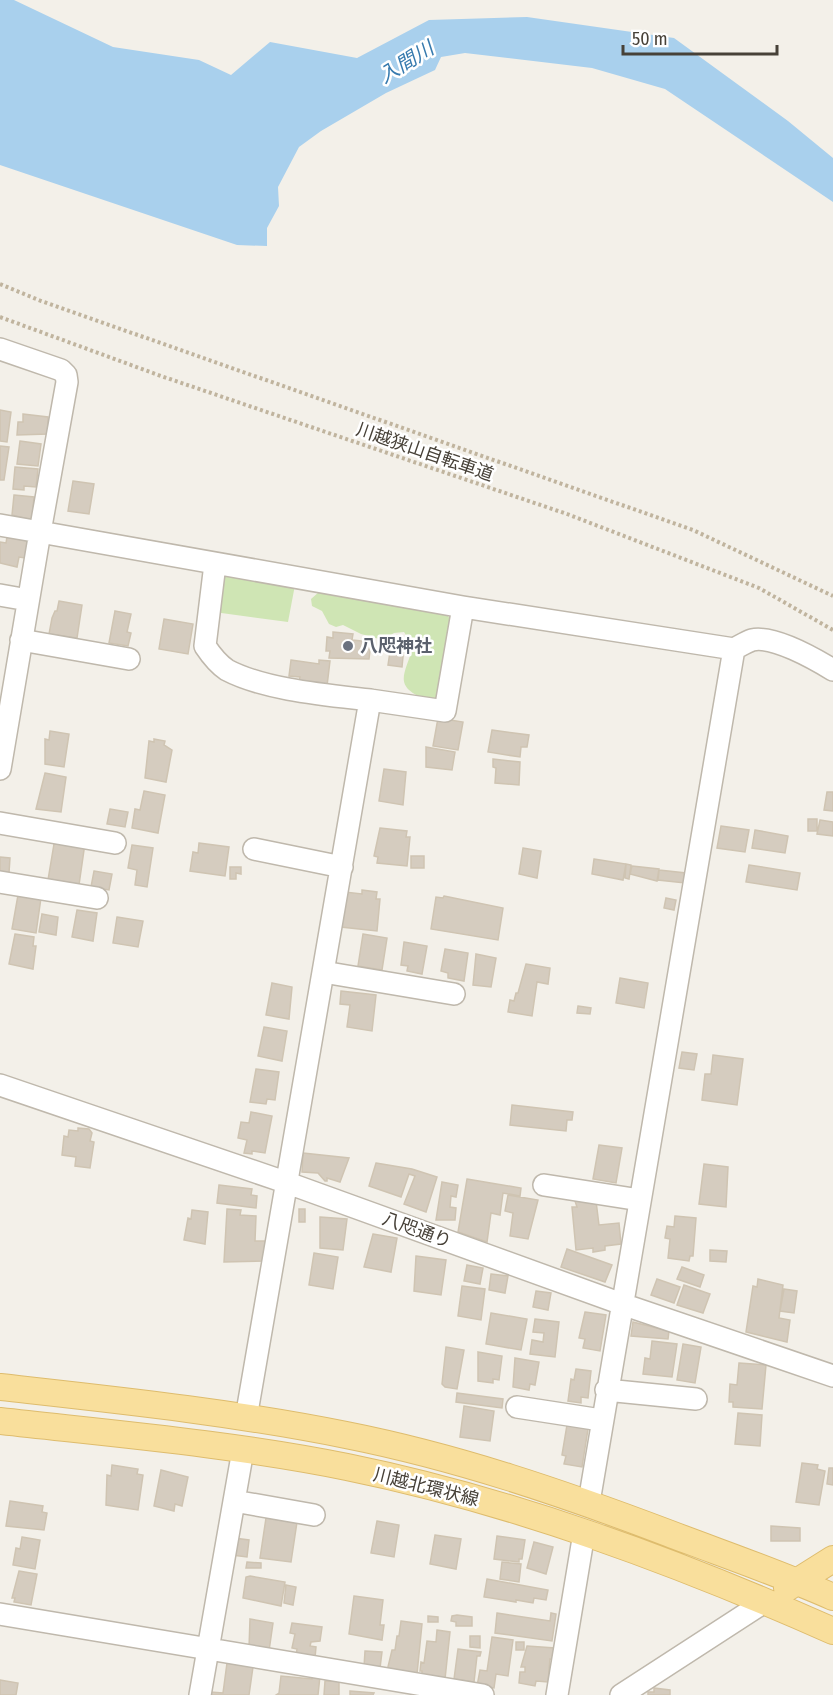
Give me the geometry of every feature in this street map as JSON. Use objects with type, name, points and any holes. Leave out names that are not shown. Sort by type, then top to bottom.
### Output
[{"type":"main road","name":"川越北環状線","points":[[0,1387],[246,1418],[346,1435],[433,1455],[507,1475],[589,1502],[797,1581],[833,1597]]},
{"type":"main road","name":"川越北環状線","points":[[0,1421],[243,1450],[346,1467],[403,1480],[584,1533],[766,1601],[833,1630]]},
{"type":"main road","points":[[766,1601],[833,1559]]},
{"type":"street","points":[[0,349],[61,370],[68,382],[21,640],[6,694],[1,755]]},
{"type":"street","points":[[0,525],[463,607],[734,649],[753,640],[768,640],[811,657],[833,670]]},
{"type":"street","points":[[215,564],[205,646],[214,659],[226,669],[245,677],[303,692],[445,711],[463,607]]},
{"type":"street","points":[[0,595],[28,600]]},
{"type":"street","points":[[21,640],[129,659]]},
{"type":"street","points":[[589,1502],[606,1390],[734,649]]},
{"type":"street","points":[[246,1418],[370,700]]},
{"type":"street","points":[[0,823],[115,843]]},
{"type":"street","points":[[254,849],[342,867]]},
{"type":"street","points":[[0,882],[97,898]]},
{"type":"street","points":[[323,972],[454,994]]},
{"type":"street","name":"八咫通り","points":[[0,1085],[285,1182],[622,1304],[833,1376]]},
{"type":"street","points":[[544,1185],[640,1200]]},
{"type":"street","points":[[606,1390],[696,1399]]},
{"type":"street","points":[[518,1407],[601,1420]]},
{"type":"street","points":[[200,1695],[243,1450]]},
{"type":"street","points":[[234,1501],[314,1515]]},
{"type":"street","points":[[557,1695],[584,1533]]},
{"type":"street","points":[[621,1695],[766,1601]]},
{"type":"street","points":[[0,1614],[483,1695]]},
{"type":"path","points":[[0,284],[40,301],[693,530],[833,596]]},
{"type":"path","name":"川越狭山自転車道","points":[[0,317],[204,391],[567,514],[759,588],[833,630]]},
{"type":"green space","points":[[221,572],[295,585],[288,622],[214,612]]},
{"type":"green space","points":[[319,592],[339,597],[347,593],[447,615],[453,622],[440,697],[429,701],[417,696],[405,685],[405,673],[413,646],[404,632],[394,633],[383,640],[361,634],[343,625],[336,627],[329,624],[322,611],[312,606],[311,599]]},
{"type":"water","name":"入間川","points":[[0,0],[14,0],[113,47],[199,60],[231,75],[270,42],[357,58],[429,20],[527,17],[674,38],[788,121],[833,158],[833,202],[665,89],[592,68],[465,53],[441,57],[435,70],[386,93],[321,131],[299,147],[278,187],[279,206],[267,228],[267,246],[237,245],[0,165]]},
{"type":"building","points":[[0,410],[11,412],[7,442],[0,441]]},
{"type":"building","points":[[23,414],[48,417],[48,434],[17,435],[18,422],[23,422]]},
{"type":"building","points":[[20,441],[41,444],[38,466],[17,464]]},
{"type":"building","points":[[0,446],[9,447],[4,480],[0,480]]},
{"type":"building","points":[[15,467],[38,469],[36,487],[24,486],[24,490],[13,489]]},
{"type":"building","points":[[73,481],[94,484],[89,514],[68,511]]},
{"type":"building","points":[[14,495],[34,497],[32,520],[12,515]]},
{"type":"building","points":[[7,537],[28,541],[25,558],[19,557],[17,567],[0,563],[0,542],[6,543]]},
{"type":"building","points":[[59,601],[82,605],[77,638],[49,634]]},
{"type":"building","points":[[115,611],[131,614],[127,632],[131,633],[128,646],[109,643]]},
{"type":"building","points":[[164,619],[193,624],[188,654],[159,649]]},
{"type":"building","name":"八咫神社","points":[[333,632],[353,634],[352,640],[371,642],[369,659],[329,658],[330,651],[326,651],[327,637],[333,638]]},
{"type":"building","points":[[391,645],[404,647],[402,667],[388,665]]},
{"type":"building","points":[[291,660],[319,664],[319,660],[330,661],[327,686],[299,682],[300,677],[289,676]]},
{"type":"building","points":[[438,718],[463,722],[458,750],[433,746]]},
{"type":"building","points":[[492,730],[529,735],[527,747],[521,747],[520,757],[488,752]]},
{"type":"building","points":[[50,731],[69,734],[64,767],[45,764],[45,739],[49,740]]},
{"type":"building","points":[[154,739],[165,741],[164,745],[172,750],[166,782],[145,778],[149,741],[154,742]]},
{"type":"building","points":[[426,747],[455,752],[452,770],[426,767]]},
{"type":"building","points":[[493,759],[520,762],[519,785],[495,783],[496,768],[493,767]]},
{"type":"building","points":[[384,769],[406,772],[403,805],[379,801]]},
{"type":"building","points":[[45,773],[66,777],[61,812],[36,809]]},
{"type":"building","points":[[144,791],[165,795],[158,833],[132,828],[135,809],[140,810]]},
{"type":"building","points":[[827,792],[833,792],[833,811],[824,810]]},
{"type":"building","points":[[110,809],[128,812],[125,827],[107,824]]},
{"type":"building","points":[[808,819],[817,819],[817,831],[808,831]]},
{"type":"building","points":[[820,820],[833,822],[833,836],[817,834]]},
{"type":"building","points":[[721,826],[749,830],[745,852],[717,848]]},
{"type":"building","points":[[380,828],[407,831],[406,837],[410,837],[407,866],[377,863],[378,857],[374,856]]},
{"type":"building","points":[[755,830],[788,836],[785,853],[752,848]]},
{"type":"building","points":[[55,838],[85,843],[79,885],[48,880]]},
{"type":"building","points":[[199,843],[229,847],[225,876],[190,871],[193,852],[198,853]]},
{"type":"building","points":[[132,845],[153,848],[147,887],[135,885],[137,870],[128,868]]},
{"type":"building","points":[[523,848],[541,851],[537,878],[519,874]]},
{"type":"building","points":[[411,856],[424,856],[424,868],[411,868]]},
{"type":"building","points":[[0,857],[10,858],[9,873],[0,872]]},
{"type":"building","points":[[594,859],[626,864],[623,880],[592,874]]},
{"type":"building","points":[[626,864],[631,865],[629,879],[625,878]]},
{"type":"building","points":[[749,865],[800,873],[797,890],[746,882]]},
{"type":"building","points":[[632,866],[659,869],[657,881],[630,874]]},
{"type":"building","points":[[230,867],[241,867],[241,874],[236,873],[236,879],[230,879]]},
{"type":"building","points":[[659,870],[686,873],[685,883],[658,880]]},
{"type":"building","points":[[94,871],[112,874],[109,890],[91,887]]},
{"type":"building","points":[[362,890],[377,892],[376,899],[380,899],[377,931],[341,927],[345,892],[362,894]]},
{"type":"building","points":[[18,895],[41,898],[36,933],[12,929]]},
{"type":"building","points":[[444,896],[503,908],[498,940],[431,929],[436,897],[443,898]]},
{"type":"building","points":[[666,898],[676,900],[674,910],[664,908]]},
{"type":"building","points":[[77,910],[97,913],[93,941],[72,937]]},
{"type":"building","points":[[42,914],[58,917],[56,935],[39,932]]},
{"type":"building","points":[[117,917],[143,921],[138,947],[113,943]]},
{"type":"building","points":[[15,934],[34,937],[33,946],[36,946],[33,969],[9,964]]},
{"type":"building","points":[[363,934],[387,938],[382,970],[358,966]]},
{"type":"building","points":[[404,942],[427,946],[422,974],[407,971],[408,966],[401,965]]},
{"type":"building","points":[[445,949],[468,953],[464,981],[448,978],[448,973],[441,971]]},
{"type":"building","points":[[476,954],[496,958],[491,987],[473,985]]},
{"type":"building","points":[[526,964],[550,968],[548,984],[537,982],[532,1016],[508,1012],[510,1000],[514,1001],[518,993]]},
{"type":"building","points":[[620,978],[648,983],[644,1008],[616,1003]]},
{"type":"building","points":[[272,983],[292,987],[289,1019],[266,1015]]},
{"type":"building","points":[[341,991],[376,995],[372,1031],[347,1027],[350,1005],[340,1004]]},
{"type":"building","points":[[578,1006],[591,1008],[590,1014],[577,1013]]},
{"type":"building","points":[[264,1027],[287,1031],[282,1061],[258,1056]]},
{"type":"building","points":[[682,1052],[697,1054],[694,1070],[679,1068]]},
{"type":"building","points":[[713,1055],[743,1059],[737,1105],[702,1100],[705,1074],[711,1074]]},
{"type":"building","points":[[256,1069],[279,1072],[275,1100],[267,1099],[266,1104],[250,1102]]},
{"type":"building","points":[[512,1105],[573,1112],[572,1120],[567,1120],[566,1131],[510,1125]]},
{"type":"building","points":[[251,1112],[272,1116],[265,1153],[252,1151],[252,1154],[244,1153],[247,1140],[238,1138],[241,1122],[249,1123]]},
{"type":"building","points":[[78,1128],[89,1129],[92,1133],[90,1141],[94,1142],[90,1168],[75,1166],[76,1157],[62,1155],[64,1136],[68,1137],[69,1130],[78,1131]]},
{"type":"building","points":[[599,1145],[622,1148],[616,1183],[593,1179]]},
{"type":"building","points":[[303,1153],[349,1158],[340,1182],[327,1178],[325,1181],[318,1173],[302,1172]]},
{"type":"building","points":[[376,1163],[412,1169],[437,1177],[426,1212],[404,1204],[415,1176],[409,1174],[401,1197],[369,1186]]},
{"type":"building","points":[[704,1164],[728,1167],[726,1207],[699,1204]]},
{"type":"building","points":[[467,1179],[521,1188],[520,1196],[503,1193],[500,1215],[491,1213],[487,1242],[458,1232]]},
{"type":"building","points":[[442,1182],[458,1185],[456,1197],[451,1196],[450,1207],[456,1208],[455,1220],[436,1220]]},
{"type":"building","points":[[219,1185],[252,1189],[251,1195],[257,1196],[256,1208],[217,1203]]},
{"type":"building","points":[[508,1195],[538,1200],[528,1239],[510,1236],[513,1213],[505,1211]]},
{"type":"building","points":[[574,1198],[596,1201],[599,1225],[619,1223],[621,1244],[605,1246],[605,1250],[593,1252],[593,1248],[576,1250],[572,1207],[577,1207]]},
{"type":"building","points":[[227,1209],[241,1210],[240,1215],[256,1216],[255,1241],[265,1241],[264,1261],[224,1262]]},
{"type":"building","points":[[299,1209],[305,1209],[305,1222],[299,1222]]},
{"type":"building","points":[[192,1210],[208,1212],[205,1244],[184,1240],[188,1218],[191,1219]]},
{"type":"building","points":[[675,1216],[696,1218],[693,1256],[690,1256],[689,1261],[668,1258],[670,1239],[665,1238],[667,1226],[674,1227]]},
{"type":"building","points":[[320,1217],[347,1219],[343,1250],[320,1248]]},
{"type":"building","points":[[373,1234],[397,1238],[391,1272],[364,1267]]},
{"type":"building","points":[[567,1249],[612,1265],[605,1282],[561,1267]]},
{"type":"building","points":[[710,1250],[727,1251],[726,1262],[710,1261]]},
{"type":"building","points":[[314,1253],[338,1257],[333,1289],[309,1285]]},
{"type":"building","points":[[416,1256],[446,1260],[441,1295],[414,1291]]},
{"type":"building","points":[[467,1265],[483,1268],[480,1284],[464,1281]]},
{"type":"building","points":[[682,1267],[704,1275],[700,1287],[677,1279]]},
{"type":"building","points":[[491,1274],[508,1276],[505,1293],[489,1290]]},
{"type":"building","points":[[657,1279],[680,1287],[674,1303],[651,1295]]},
{"type":"building","points":[[758,1279],[783,1285],[779,1318],[790,1320],[787,1342],[746,1332],[753,1286],[757,1287]]},
{"type":"building","points":[[684,1285],[710,1294],[703,1313],[677,1305]]},
{"type":"building","points":[[462,1286],[485,1289],[481,1320],[458,1316]]},
{"type":"building","points":[[784,1289],[797,1291],[794,1313],[780,1311]]},
{"type":"building","points":[[536,1291],[551,1293],[548,1310],[533,1307]]},
{"type":"building","points":[[585,1312],[606,1315],[600,1351],[583,1348],[585,1339],[579,1338]]},
{"type":"building","points":[[491,1313],[527,1319],[521,1350],[486,1344]]},
{"type":"building","points":[[535,1319],[559,1322],[555,1357],[530,1354],[532,1340],[543,1342],[544,1333],[533,1332]]},
{"type":"building","points":[[633,1322],[669,1331],[668,1339],[631,1336]]},
{"type":"building","points":[[652,1341],[677,1344],[672,1377],[643,1374],[645,1358],[650,1359]]},
{"type":"building","points":[[683,1344],[701,1347],[695,1383],[677,1380]]},
{"type":"building","points":[[446,1347],[464,1350],[457,1389],[445,1387],[442,1384]]},
{"type":"building","points":[[478,1352],[502,1356],[499,1380],[493,1379],[493,1383],[478,1381]]},
{"type":"building","points":[[515,1358],[539,1362],[535,1385],[530,1384],[529,1390],[513,1387]]},
{"type":"building","points":[[739,1363],[766,1365],[762,1409],[733,1407],[733,1402],[729,1402],[730,1384],[737,1385]]},
{"type":"building","points":[[576,1369],[591,1371],[588,1398],[581,1397],[581,1403],[568,1401],[571,1379],[574,1380]]},
{"type":"building","points":[[457,1393],[503,1399],[502,1408],[456,1402]]},
{"type":"building","points":[[464,1406],[494,1411],[490,1441],[460,1437]]},
{"type":"building","points":[[738,1413],[762,1415],[760,1446],[735,1444]]},
{"type":"building","points":[[567,1425],[588,1429],[582,1467],[564,1464],[566,1456],[562,1455]]},
{"type":"building","points":[[802,1463],[818,1465],[817,1469],[825,1471],[819,1505],[796,1502]]},
{"type":"building","points":[[112,1465],[138,1469],[137,1474],[143,1475],[138,1510],[106,1505],[107,1475],[111,1476]]},
{"type":"building","points":[[829,1468],[833,1468],[833,1485],[827,1484]]},
{"type":"building","points":[[161,1470],[188,1477],[182,1506],[175,1504],[174,1511],[154,1506]]},
{"type":"building","points":[[10,1501],[43,1506],[42,1512],[47,1513],[44,1530],[6,1526]]},
{"type":"building","points":[[266,1518],[297,1522],[291,1562],[260,1558]]},
{"type":"building","points":[[377,1521],[399,1525],[394,1557],[371,1553]]},
{"type":"building","points":[[771,1526],[800,1528],[800,1541],[771,1541]]},
{"type":"building","points":[[435,1535],[461,1539],[456,1569],[430,1564]]},
{"type":"building","points":[[497,1536],[525,1540],[522,1559],[519,1559],[519,1562],[494,1559]]},
{"type":"building","points":[[22,1537],[40,1540],[35,1569],[13,1565],[16,1548],[20,1549]]},
{"type":"building","points":[[234,1538],[249,1540],[247,1557],[232,1555]]},
{"type":"building","points":[[534,1542],[553,1547],[546,1574],[527,1568]]},
{"type":"building","points":[[247,1562],[261,1563],[261,1568],[246,1568]]},
{"type":"building","points":[[502,1562],[521,1564],[519,1582],[500,1579]]},
{"type":"building","points":[[19,1571],[37,1574],[31,1605],[14,1602],[15,1598],[12,1598]]},
{"type":"building","points":[[246,1577],[285,1582],[281,1606],[243,1598]]},
{"type":"building","points":[[487,1579],[548,1590],[546,1600],[534,1598],[533,1603],[484,1597]]},
{"type":"building","points":[[286,1585],[296,1587],[293,1605],[284,1603]]},
{"type":"building","points":[[354,1596],[383,1600],[380,1625],[384,1625],[382,1640],[349,1634]]},
{"type":"building","points":[[497,1613],[550,1621],[551,1613],[556,1614],[552,1641],[495,1633]]},
{"type":"building","points":[[428,1616],[438,1617],[438,1622],[428,1622]]},
{"type":"building","points":[[452,1616],[472,1617],[472,1626],[456,1626],[456,1622],[451,1621]]},
{"type":"building","points":[[250,1619],[273,1623],[269,1651],[249,1648]]},
{"type":"building","points":[[401,1621],[422,1624],[417,1674],[387,1671],[392,1650],[395,1650],[397,1636],[399,1636]]},
{"type":"building","points":[[292,1623],[322,1627],[320,1641],[311,1642],[310,1646],[316,1647],[315,1658],[296,1656],[297,1649],[292,1648],[295,1634],[290,1633]]},
{"type":"building","points":[[437,1630],[450,1632],[445,1679],[422,1677],[422,1671],[420,1671],[421,1662],[424,1663],[427,1641],[436,1642]]},
{"type":"building","points":[[470,1636],[480,1636],[480,1648],[470,1647]]},
{"type":"building","points":[[492,1637],[513,1640],[508,1676],[496,1674],[494,1688],[477,1686],[480,1670],[487,1671]]},
{"type":"building","points":[[516,1642],[524,1642],[524,1650],[516,1650]]},
{"type":"building","points":[[527,1646],[555,1648],[554,1660],[550,1659],[548,1682],[536,1681],[535,1686],[519,1683],[520,1672],[525,1672],[525,1667],[521,1667]]},
{"type":"building","points":[[458,1649],[481,1652],[480,1656],[477,1656],[474,1682],[454,1679]]},
{"type":"building","points":[[365,1651],[382,1652],[380,1668],[364,1667]]},
{"type":"building","points":[[227,1663],[253,1667],[249,1695],[211,1695],[211,1692],[223,1693]]},
{"type":"building","points":[[312,1675],[320,1676],[318,1695],[276,1695],[279,1693],[281,1676],[312,1679]]},
{"type":"building","points":[[0,1680],[18,1683],[16,1695],[0,1695]]},
{"type":"building","points":[[325,1681],[339,1681],[339,1695],[324,1695]]},
{"type":"building","points":[[654,1688],[670,1690],[670,1695],[648,1695],[648,1692],[654,1692]]},
{"type":"building","points":[[350,1691],[374,1693],[373,1695],[350,1695]]},
{"type":"place","name":"八咫神社","points":[[348,646]]}]
